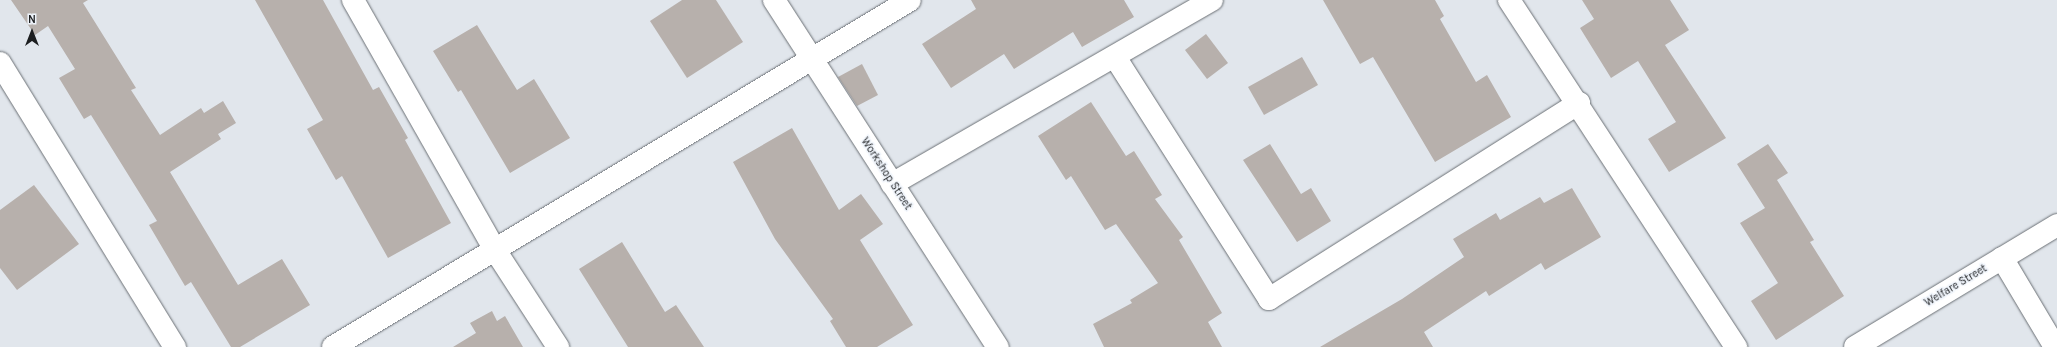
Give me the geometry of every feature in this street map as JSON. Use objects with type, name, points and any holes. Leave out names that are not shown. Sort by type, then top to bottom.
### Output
[{"type":"street","points":[[353,0],[495,250],[558,347]]},
{"type":"street","name":"Workshop Street","points":[[774,0],[998,347]]},
{"type":"street","points":[[333,347],[910,0]]},
{"type":"street","points":[[892,184],[1212,0]]},
{"type":"street","points":[[1510,0],[1579,103],[1736,347]]},
{"type":"street","points":[[1115,57],[1269,299],[1579,103]]},
{"type":"street","points":[[0,63],[175,347]]},
{"type":"street","name":"Welfare Street","points":[[1855,347],[2057,225]]},
{"type":"street","points":[[2002,258],[2055,347]]},
{"type":"building","points":[[11,0],[88,0],[83,3],[136,88],[131,90],[160,135],[201,108],[204,113],[223,101],[236,123],[218,134],[221,139],[170,172],[238,285],[282,259],[310,305],[240,347],[231,347],[191,282],[185,286],[149,225],[157,221],[91,115],[84,119],[59,78],[75,69],[48,26],[35,35]]},
{"type":"building","points":[[255,0],[323,0],[373,90],[379,87],[408,138],[405,140],[451,223],[388,258],[342,176],[336,180],[307,129],[323,120]]},
{"type":"building","points":[[682,0],[716,0],[743,42],[687,78],[650,21]]},
{"type":"building","points":[[971,0],[1124,0],[1134,17],[1082,47],[1073,32],[1014,69],[1004,54],[951,88],[922,44],[976,9]]},
{"type":"building","points":[[1323,0],[1435,0],[1444,16],[1440,19],[1476,82],[1487,75],[1511,117],[1435,162],[1373,57],[1360,64]]},
{"type":"building","points":[[1582,0],[1670,0],[1689,30],[1665,45],[1726,138],[1669,172],[1648,139],[1676,122],[1638,61],[1611,78],[1580,28],[1594,19]]},
{"type":"building","points":[[477,25],[517,90],[534,79],[570,138],[510,173],[461,90],[458,92],[433,51]]},
{"type":"building","points":[[1206,34],[1228,63],[1207,79],[1185,50]]},
{"type":"building","points":[[1302,57],[1318,85],[1264,115],[1248,87]]},
{"type":"building","points":[[862,64],[878,95],[857,106],[838,77]]},
{"type":"building","points":[[1091,102],[1126,156],[1134,151],[1162,195],[1155,199],[1183,237],[1179,240],[1222,313],[1208,322],[1222,347],[1104,347],[1093,324],[1132,303],[1130,300],[1158,283],[1116,224],[1105,230],[1071,176],[1066,180],[1038,136]]},
{"type":"building","points":[[792,128],[839,210],[861,194],[883,224],[860,240],[913,325],[877,347],[846,347],[830,321],[833,319],[775,239],[733,162]]},
{"type":"building","points":[[1270,144],[1301,194],[1311,188],[1331,221],[1297,242],[1243,160]]},
{"type":"building","points":[[1768,144],[1788,173],[1777,180],[1814,240],[1810,242],[1844,296],[1776,340],[1751,301],[1778,283],[1740,223],[1765,208],[1737,164]]},
{"type":"building","points":[[34,185],[79,244],[17,290],[0,268],[0,210]]},
{"type":"building","points":[[1572,188],[1601,237],[1545,270],[1541,263],[1489,296],[1486,291],[1424,332],[1433,347],[1320,347],[1402,299],[1464,257],[1453,239],[1496,213],[1500,220],[1540,197],[1544,203]]},
{"type":"building","points":[[622,242],[665,312],[676,305],[704,347],[628,347],[579,269]]},
{"type":"building","points":[[492,311],[497,321],[505,316],[523,347],[453,347],[476,333],[470,323]]}]
